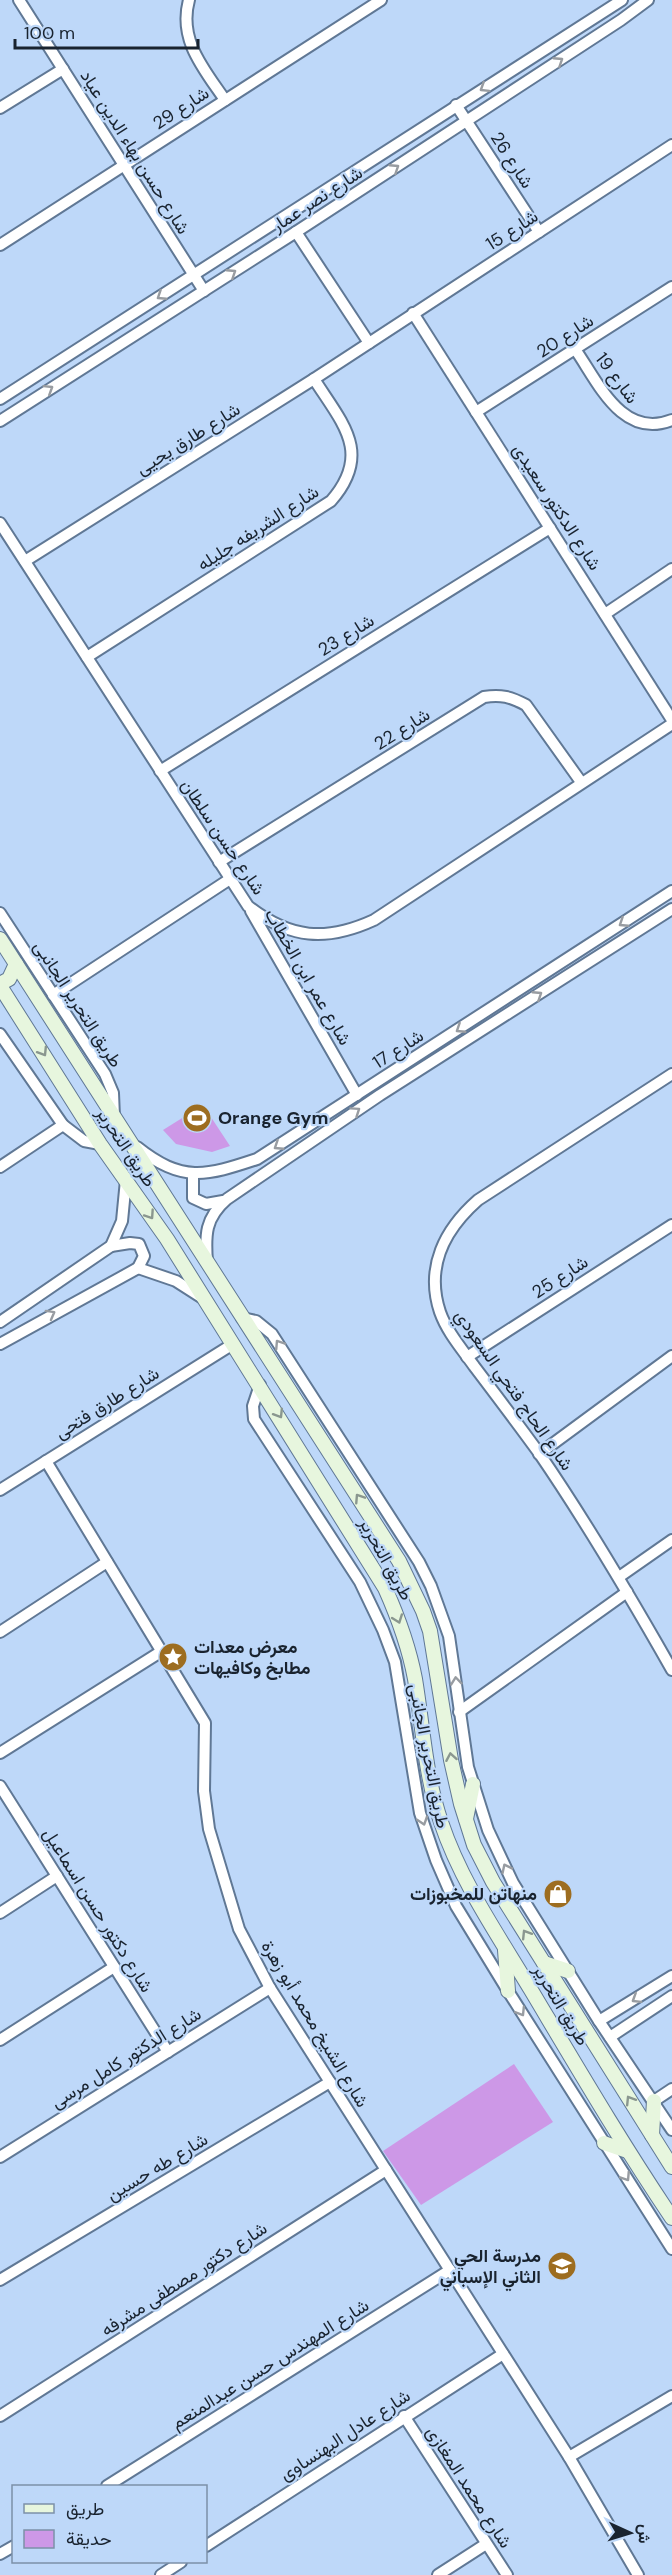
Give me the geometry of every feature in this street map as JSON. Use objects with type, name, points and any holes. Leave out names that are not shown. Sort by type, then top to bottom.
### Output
[{"type":"street","name":"شارع حسن بهاء الدين عياد","points":[[19,0],[204,291]]},
{"type":"street","points":[[189,0],[186,11],[186,31],[191,47],[225,100]]},
{"type":"street","name":"شارع 29","points":[[0,245],[381,0]]},
{"type":"street","name":"شارع نصر عمار","points":[[0,399],[610,4],[622,0]]},
{"type":"street","name":"شارع نصر عمار","points":[[0,421],[467,121],[648,0]]},
{"type":"street","points":[[610,4],[621,20]]},
{"type":"street","points":[[0,108],[63,69]]},
{"type":"street","name":"شارع 26","points":[[456,105],[539,232]]},
{"type":"street","name":"شارع 15","points":[[369,343],[672,145]]},
{"type":"street","points":[[296,232],[369,343]]},
{"type":"street","name":"شارع 20","points":[[476,412],[672,287]]},
{"type":"street","name":"شارع الدكتور سعيدى","points":[[413,313],[672,722]]},
{"type":"street","name":"شارع طارق يحيى","points":[[25,561],[369,343]]},
{"type":"street","name":"شارع 19","points":[[575,349],[619,412],[641,423],[656,424],[672,420]]},
{"type":"street","name":"شارع الشريفه جليله","points":[[87,657],[331,501],[344,487],[351,469],[352,450],[346,431],[314,379]]},
{"type":"street","name":"شارع حسن سلطان","points":[[0,523],[248,906],[266,920],[286,929],[308,934],[331,934],[353,930],[374,920],[672,722]]},
{"type":"street","name":"شارع 23","points":[[160,771],[550,528]]},
{"type":"street","points":[[605,614],[672,568]]},
{"type":"street","name":"شارع 22","points":[[219,862],[484,697],[498,695],[513,698],[526,705],[581,782]]},
{"type":"street","points":[[53,995],[230,879]]},
{"type":"street","name":"شارع 17","points":[[130,1141],[152,1159],[193,1174],[215,1173],[256,1159],[672,891]]},
{"type":"street","name":"شارع عمر ابن الخطاب","points":[[248,906],[357,1095]]},
{"type":"street","name":"شارع 17","points":[[207,1263],[206,1241],[209,1224],[214,1210],[227,1199],[380,1095],[672,909]]},
{"type":"street","name":"طريق التحرير الجانبى","points":[[0,913],[105,1074],[112,1093],[114,1118]]},
{"type":"street","name":"طريق التحرير","points":[[0,939],[314,1432],[399,1561],[423,1611],[434,1649],[451,1760],[465,1821],[474,1845],[493,1882],[672,2167]]},
{"type":"street","points":[[0,985],[9,979],[16,964]]},
{"type":"street","name":"طريق التحرير","points":[[0,985],[100,1144],[167,1239],[201,1297],[260,1385],[386,1588],[398,1617],[414,1677],[426,1766],[441,1822],[463,1876],[627,2151],[672,2218]]},
{"type":"street","points":[[24,1022],[27,1009],[36,1003],[42,1004]]},
{"type":"street","points":[[0,1034],[63,1125],[84,1141],[100,1144]]},
{"type":"street","name":"شارع الحاج فتحي السعودي","points":[[672,1074],[478,1200],[459,1217],[445,1238],[437,1262],[435,1287],[440,1312],[451,1334],[539,1454],[619,1577],[672,1670]]},
{"type":"street","points":[[0,1167],[63,1125]]},
{"type":"street","points":[[193,1174],[191,1192],[193,1198],[198,1202],[212,1204],[227,1199]]},
{"type":"street","points":[[111,1246],[122,1221],[126,1180]]},
{"type":"street","name":"شارع 25","points":[[467,1357],[672,1225]]},
{"type":"street","points":[[0,1322],[111,1246],[134,1242],[140,1244],[144,1256],[138,1268],[0,1344]]},
{"type":"street","points":[[138,1268],[176,1281],[201,1297]]},
{"type":"street","name":"طريق التحرير الجانبى","points":[[242,1318],[256,1321],[272,1334],[419,1562],[431,1586],[449,1636],[459,1712],[473,1784],[488,1830],[513,1883],[599,2021],[672,2130]]},
{"type":"street","name":"شارع طارق فتحى","points":[[0,1490],[233,1344]]},
{"type":"street","points":[[539,1454],[672,1356]]},
{"type":"street","name":"طريق التحرير الجانبى","points":[[260,1385],[253,1406],[254,1419],[360,1582],[383,1630],[395,1662],[420,1813],[433,1852],[456,1906],[672,2249]]},
{"type":"street","points":[[298,1445],[309,1442],[314,1432]]},
{"type":"street","name":"شارع الشيخ محمد أبو زهرة","points":[[46,1461],[205,1723],[204,1791],[209,1829],[239,1929],[270,1988],[569,2457],[638,2575]]},
{"type":"street","points":[[318,1478],[321,1471],[328,1466],[336,1466],[339,1469]]},
{"type":"street","points":[[619,1577],[672,1540]]},
{"type":"street","points":[[0,1632],[107,1563]]},
{"type":"street","points":[[459,1712],[627,1592]]},
{"type":"street","points":[[0,1754],[162,1652]]},
{"type":"street","points":[[465,1821],[473,1784]]},
{"type":"street","name":"شارع دكتور حسن اسماعيل","points":[[0,1786],[168,2052]]},
{"type":"street","points":[[0,1913],[57,1876]]},
{"type":"street","points":[[505,1947],[508,1991]]},
{"type":"street","points":[[544,1963],[568,1971]]},
{"type":"street","points":[[0,2040],[114,1967]]},
{"type":"street","points":[[599,2021],[672,1976]]},
{"type":"street","name":"شارع الدكتور كامل مرسى","points":[[0,2157],[270,1988]]},
{"type":"street","points":[[610,2037],[672,1996]]},
{"type":"street","name":"شارع طه حسين","points":[[0,2280],[330,2082]]},
{"type":"street","points":[[652,2135],[654,2101],[672,2089]]},
{"type":"street","points":[[604,2143],[627,2151]]},
{"type":"street","name":"شارع دكتور مصطفى مشرفه","points":[[0,2416],[386,2170]]},
{"type":"street","name":"شارع المهندس حسن عبدالمنعم","points":[[110,2485],[450,2271]]},
{"type":"street","name":"شارع عادل البهنساوى","points":[[207,2545],[503,2354]]},
{"type":"street","points":[[569,2457],[672,2397]]},
{"type":"street","name":"شارع محمد المغازى","points":[[404,2416],[507,2575]]},
{"type":"street","points":[[438,2575],[486,2544]]},
{"type":"street","points":[[161,2575],[179,2563]]},
{"type":"green space","name":"Orange Gym","points":[[203,1105],[230,1146],[212,1152],[176,1144],[163,1130]]},
{"type":"green space","points":[[514,2064],[553,2122],[421,2205],[383,2151]]},
{"type":"place","name":"Orange Gym","points":[[197,1118]]},
{"type":"place","name":"معرض معدات مطابخ وكافيهات","points":[[173,1657]]},
{"type":"place","name":"منهاتن للمخبوزات","points":[[558,1894]]},
{"type":"place","name":"مدرسة الحي الثاني الإسباني","points":[[562,2266]]}]
